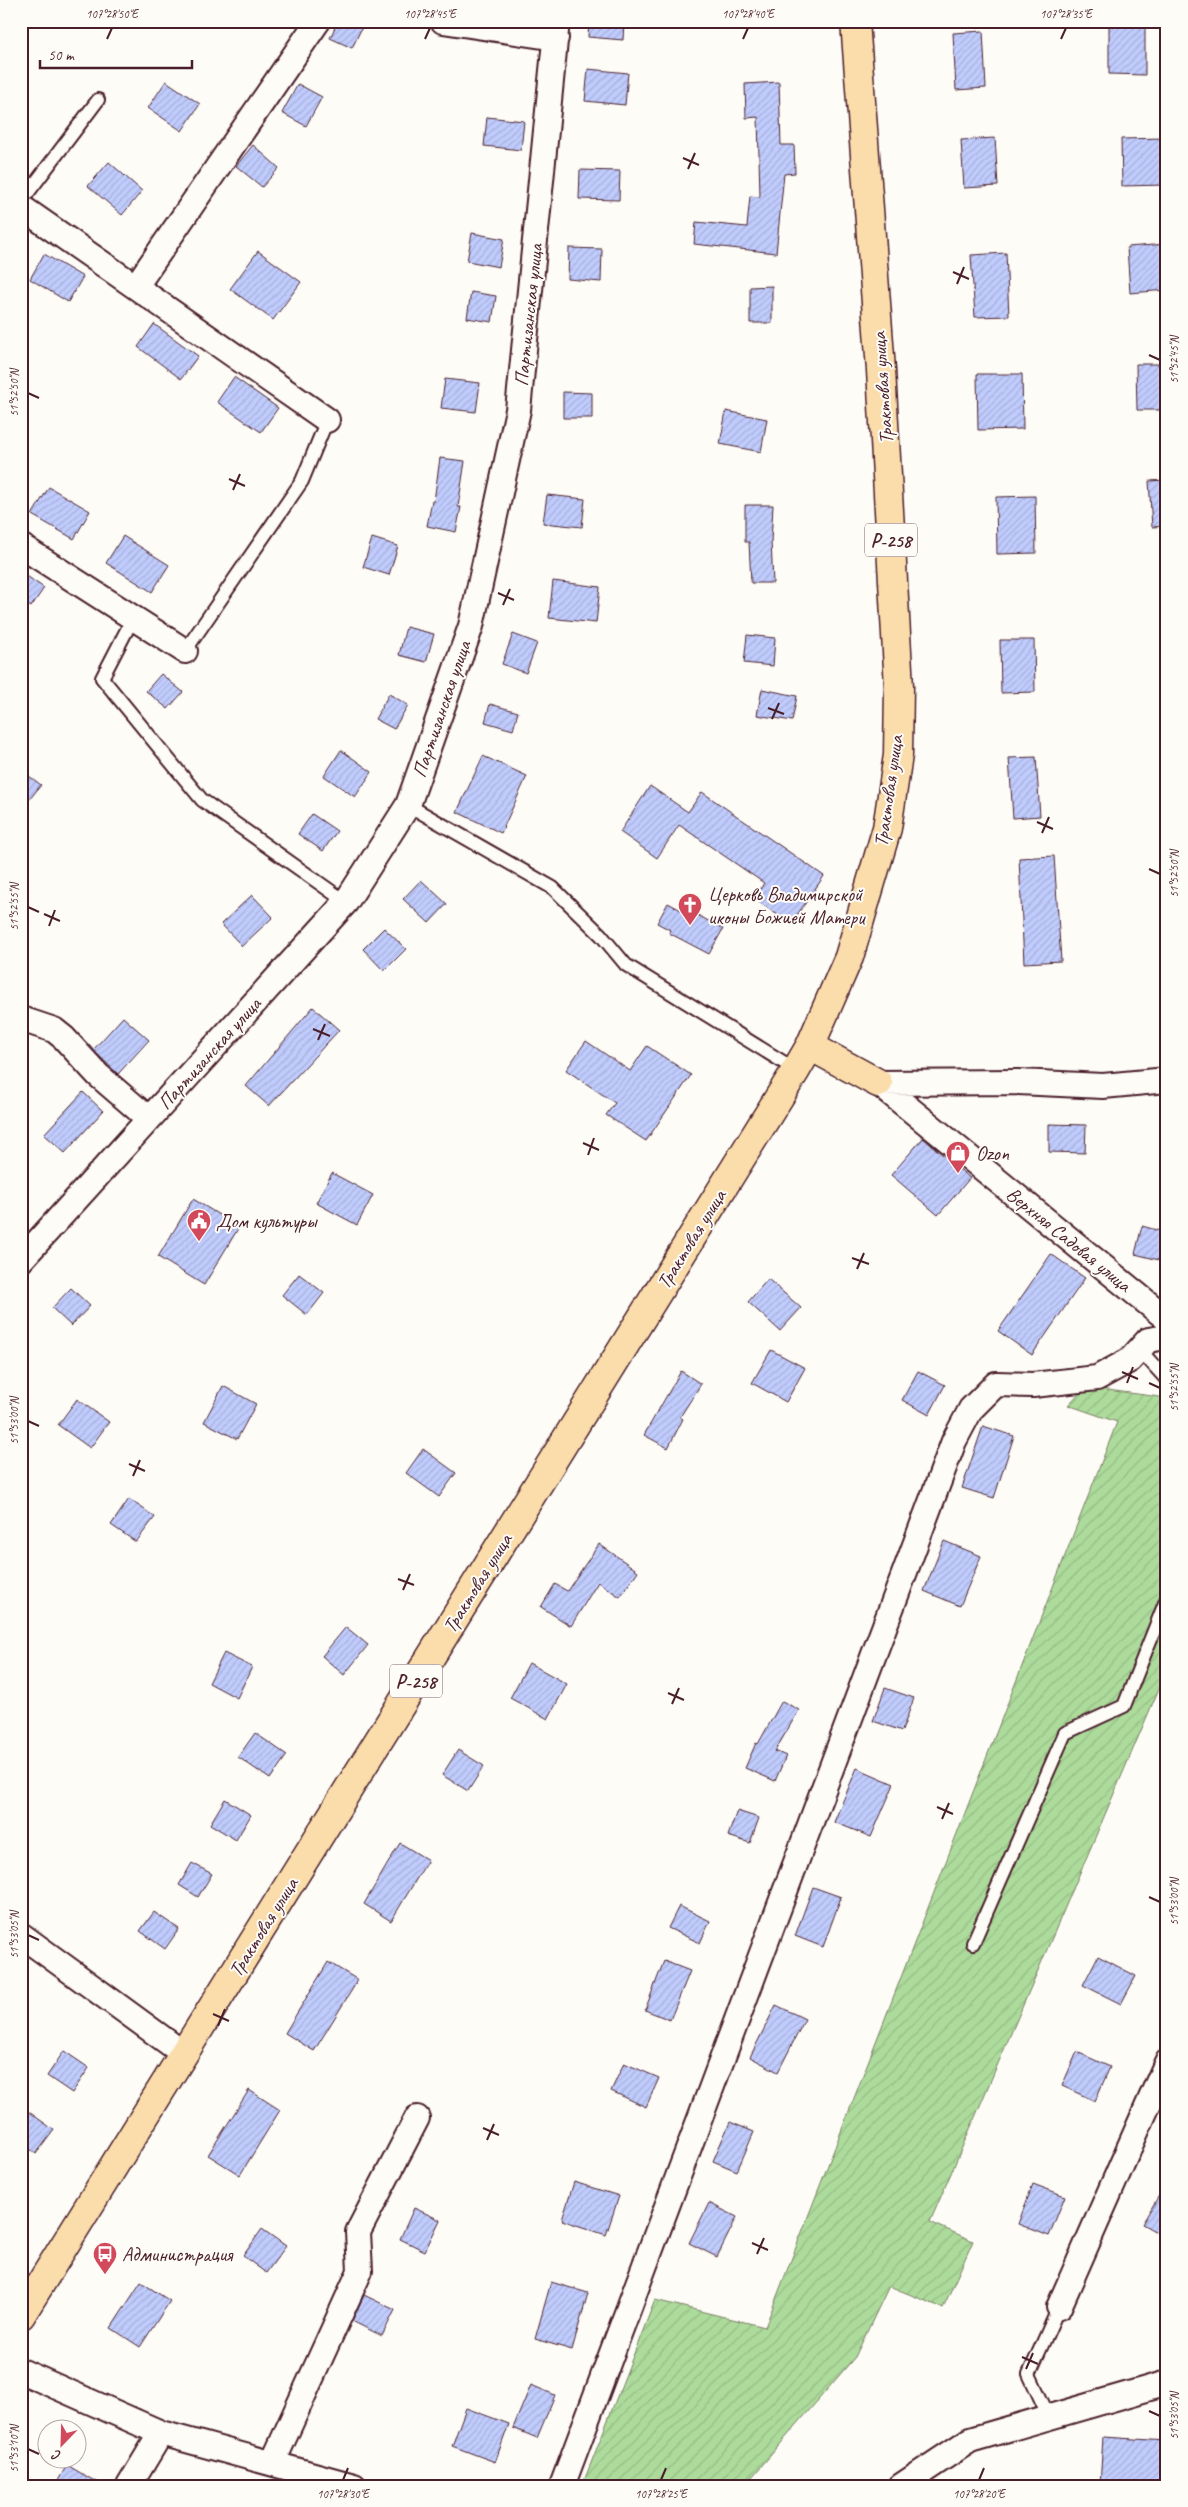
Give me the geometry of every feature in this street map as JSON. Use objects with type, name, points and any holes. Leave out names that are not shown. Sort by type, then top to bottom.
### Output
[{"type":"highway","name":"Трактовая улица","points":[[21,2315],[796,1070],[810,1046],[849,957],[887,828],[898,755],[899,687],[881,370],[855,21]]},
{"type":"highway","points":[[810,1046],[878,1083]]},
{"type":"street","points":[[136,286],[318,21]]},
{"type":"street","points":[[443,21],[556,30]]},
{"type":"street","name":"Партизанская улица","points":[[21,1260],[346,902],[408,805],[471,626],[518,410],[556,30]]},
{"type":"street","points":[[21,207],[327,420]]},
{"type":"street","points":[[21,546],[185,651]]},
{"type":"street","points":[[21,1019],[43,1025],[64,1038],[98,1075],[149,1119]]},
{"type":"street","points":[[878,1083],[1018,1082],[1103,1086],[1167,1080]]},
{"type":"street","name":"Верхняя Садовая улица","points":[[878,1083],[1167,1318]]},
{"type":"street","points":[[562,2486],[954,1441],[971,1409],[996,1384],[1033,1384],[1097,1378],[1130,1360],[1148,1340],[1167,1336]]},
{"type":"street","points":[[21,1935],[184,2054]]},
{"type":"street","points":[[1059,2307],[1167,2062]]},
{"type":"street","points":[[274,2462],[360,2271],[358,2232],[416,2118]]},
{"type":"street","points":[[21,2371],[161,2433],[274,2462],[330,2483],[354,2486]]},
{"type":"street","points":[[901,2486],[970,2440],[1167,2383]]},
{"type":"street","points":[[129,2486],[161,2433]]},
{"type":"lane","points":[[21,202],[98,100]]},
{"type":"lane","points":[[185,651],[302,481],[327,420]]},
{"type":"lane","points":[[133,618],[102,678],[202,800],[346,902]]},
{"type":"lane","points":[[408,805],[553,888],[601,934],[626,965],[796,1070]]},
{"type":"lane","points":[[1140,1350],[1167,1380]]},
{"type":"lane","points":[[973,1944],[1065,1733],[1124,1706],[1167,1598]]},
{"type":"lane","points":[[1050,2417],[1029,2374],[1059,2307]]},
{"type":"green space","points":[[1085,1387],[1167,1398],[1167,1670],[930,2222],[973,2241],[943,2308],[889,2286],[855,2357],[752,2477],[731,2486],[582,2486],[655,2300],[765,2327],[1117,1422],[1068,1405]]},
{"type":"building","points":[[338,21],[365,21],[352,48],[330,38]]},
{"type":"building","points":[[589,21],[624,21],[623,40],[588,37]]},
{"type":"building","points":[[1109,23],[1145,23],[1145,75],[1109,74]]},
{"type":"building","points":[[983,31],[986,88],[956,90],[953,33]]},
{"type":"building","points":[[588,69],[628,73],[625,105],[585,101]]},
{"type":"building","points":[[166,81],[200,104],[182,131],[148,108]]},
{"type":"building","points":[[779,82],[781,145],[794,145],[795,173],[784,174],[776,253],[694,244],[696,222],[747,227],[750,196],[760,197],[758,117],[746,118],[745,84]]},
{"type":"building","points":[[298,84],[322,97],[306,126],[282,113]]},
{"type":"building","points":[[487,117],[524,121],[521,150],[484,146]]},
{"type":"building","points":[[995,138],[998,186],[964,188],[961,140]]},
{"type":"building","points":[[1164,138],[1166,185],[1122,186],[1121,139]]},
{"type":"building","points":[[253,145],[279,168],[262,187],[236,166]]},
{"type":"building","points":[[109,162],[142,191],[122,215],[88,186]]},
{"type":"building","points":[[580,170],[620,171],[619,200],[579,199]]},
{"type":"building","points":[[472,233],[504,239],[499,267],[467,261]]},
{"type":"building","points":[[1167,244],[1167,290],[1130,293],[1127,247]]},
{"type":"building","points":[[569,248],[602,249],[601,282],[568,279]]},
{"type":"building","points":[[258,251],[301,282],[273,320],[230,289]]},
{"type":"building","points":[[1006,253],[1009,316],[975,317],[971,255]]},
{"type":"building","points":[[44,254],[83,277],[68,302],[30,279]]},
{"type":"building","points":[[772,286],[772,323],[750,323],[750,287]]},
{"type":"building","points":[[471,292],[496,296],[492,322],[467,318]]},
{"type":"building","points":[[154,324],[198,356],[181,379],[138,347]]},
{"type":"building","points":[[1136,364],[1167,364],[1167,410],[1137,410]]},
{"type":"building","points":[[977,374],[1022,374],[1023,429],[978,430]]},
{"type":"building","points":[[234,377],[278,408],[261,432],[217,402]]},
{"type":"building","points":[[445,379],[480,383],[476,412],[441,408]]},
{"type":"building","points":[[563,392],[592,393],[592,418],[563,418]]},
{"type":"building","points":[[726,411],[767,419],[761,452],[720,444]]},
{"type":"building","points":[[440,458],[465,461],[458,507],[461,507],[456,532],[427,526],[432,501],[434,501]]},
{"type":"building","points":[[1167,480],[1167,526],[1152,527],[1149,481]]},
{"type":"building","points":[[49,487],[90,511],[74,539],[32,515]]},
{"type":"building","points":[[547,495],[585,499],[582,527],[543,523]]},
{"type":"building","points":[[1035,496],[1036,553],[997,554],[996,497]]},
{"type":"building","points":[[745,505],[773,505],[771,542],[773,583],[751,583],[749,542],[745,542]]},
{"type":"building","points":[[123,536],[169,565],[152,592],[106,563]]},
{"type":"building","points":[[372,538],[398,546],[389,575],[363,567]]},
{"type":"building","points":[[21,572],[44,588],[31,607],[21,600]]},
{"type":"building","points":[[553,581],[600,587],[596,623],[549,618]]},
{"type":"building","points":[[406,627],[434,634],[426,662],[399,655]]},
{"type":"building","points":[[513,634],[537,643],[526,673],[502,664]]},
{"type":"building","points":[[747,635],[775,638],[773,666],[744,663]]},
{"type":"building","points":[[1000,640],[1034,640],[1035,692],[1001,693]]},
{"type":"building","points":[[161,674],[183,692],[168,709],[146,691]]},
{"type":"building","points":[[762,689],[797,696],[792,721],[757,715]]},
{"type":"building","points":[[389,694],[408,705],[394,729],[375,719]]},
{"type":"building","points":[[490,704],[518,712],[513,730],[485,722]]},
{"type":"building","points":[[341,750],[372,772],[355,797],[324,776]]},
{"type":"building","points":[[483,756],[527,776],[501,833],[457,812]]},
{"type":"building","points":[[1036,757],[1040,816],[1013,818],[1009,758]]},
{"type":"building","points":[[21,770],[41,785],[21,810]]},
{"type":"building","points":[[650,786],[688,812],[702,792],[824,876],[791,924],[754,899],[764,883],[679,825],[657,858],[620,832]]},
{"type":"building","points":[[312,814],[337,831],[323,851],[298,834]]},
{"type":"building","points":[[1054,856],[1061,961],[1024,963],[1019,858]]},
{"type":"building","points":[[421,880],[447,904],[429,923],[403,899]]},
{"type":"building","points":[[252,895],[273,917],[242,946],[221,924]]},
{"type":"building","name":"Церковь Владимирской иконы Божией Матери","points":[[668,903],[681,910],[683,907],[723,929],[709,954],[669,933],[670,930],[657,923]]},
{"type":"building","points":[[384,928],[406,949],[384,971],[363,949]]},
{"type":"building","points":[[313,1007],[339,1030],[269,1106],[246,1086]]},
{"type":"building","points":[[123,1017],[149,1040],[118,1074],[93,1050]]},
{"type":"building","points":[[586,1041],[630,1071],[647,1046],[691,1075],[646,1141],[606,1115],[615,1103],[566,1070]]},
{"type":"building","points":[[83,1092],[103,1111],[65,1153],[44,1134]]},
{"type":"building","points":[[1049,1124],[1086,1125],[1085,1153],[1049,1152]]},
{"type":"building","points":[[923,1138],[970,1178],[938,1215],[891,1175]]},
{"type":"building","points":[[332,1173],[373,1195],[357,1225],[316,1203]]},
{"type":"building","name":"Дом культуры","points":[[193,1199],[239,1227],[204,1285],[158,1257]]},
{"type":"building","points":[[1142,1226],[1167,1233],[1167,1262],[1135,1254]]},
{"type":"building","points":[[1051,1254],[1085,1278],[1032,1355],[998,1331]]},
{"type":"building","points":[[299,1274],[324,1293],[307,1315],[282,1295]]},
{"type":"building","points":[[768,1279],[801,1308],[780,1331],[748,1302]]},
{"type":"building","points":[[71,1288],[90,1306],[71,1326],[52,1308]]},
{"type":"building","points":[[771,1350],[805,1368],[786,1402],[752,1383]]},
{"type":"building","points":[[681,1371],[701,1384],[680,1417],[683,1419],[668,1448],[644,1435]]},
{"type":"building","points":[[918,1371],[945,1385],[929,1415],[902,1400]]},
{"type":"building","points":[[223,1386],[256,1404],[237,1439],[204,1422]]},
{"type":"building","points":[[77,1399],[109,1422],[90,1448],[58,1425]]},
{"type":"building","points":[[983,1426],[1014,1436],[994,1498],[962,1488]]},
{"type":"building","points":[[423,1449],[456,1473],[439,1497],[406,1473]]},
{"type":"building","points":[[129,1499],[155,1517],[136,1542],[111,1525]]},
{"type":"building","points":[[944,1541],[981,1556],[960,1606],[924,1591]]},
{"type":"building","points":[[599,1544],[638,1571],[620,1597],[598,1582],[571,1626],[541,1607],[555,1584],[567,1591]]},
{"type":"building","points":[[346,1627],[368,1645],[344,1675],[322,1656]]},
{"type":"building","points":[[224,1653],[252,1667],[237,1698],[209,1683]]},
{"type":"building","points":[[529,1663],[567,1684],[548,1719],[510,1698]]},
{"type":"building","points":[[885,1688],[914,1698],[902,1731],[873,1721]]},
{"type":"building","points":[[782,1701],[799,1710],[775,1751],[786,1756],[775,1781],[745,1768],[756,1743],[758,1744]]},
{"type":"building","points":[[255,1733],[287,1755],[270,1779],[238,1757]]},
{"type":"building","points":[[458,1750],[484,1766],[468,1791],[442,1775]]},
{"type":"building","points":[[857,1768],[894,1784],[871,1837],[834,1822]]},
{"type":"building","points":[[225,1799],[251,1815],[236,1840],[210,1824]]},
{"type":"building","points":[[737,1811],[759,1818],[750,1843],[728,1836]]},
{"type":"building","points":[[400,1843],[428,1860],[391,1921],[364,1904]]},
{"type":"building","points":[[192,1863],[212,1874],[198,1897],[179,1885]]},
{"type":"building","points":[[813,1887],[841,1897],[823,1947],[795,1936]]},
{"type":"building","points":[[679,1906],[710,1921],[700,1943],[668,1928]]},
{"type":"building","points":[[154,1912],[179,1929],[165,1949],[140,1931]]},
{"type":"building","points":[[1098,1956],[1136,1976],[1121,2004],[1083,1985]]},
{"type":"building","points":[[664,1961],[690,1971],[670,2020],[645,2010]]},
{"type":"building","points":[[328,1962],[358,1980],[314,2051],[285,2033]]},
{"type":"building","points":[[776,2005],[805,2019],[778,2072],[750,2057]]},
{"type":"building","points":[[64,2051],[89,2068],[72,2093],[47,2076]]},
{"type":"building","points":[[1077,2052],[1110,2067],[1095,2101],[1062,2086]]},
{"type":"building","points":[[624,2063],[659,2078],[646,2107],[611,2091]]},
{"type":"building","points":[[249,2090],[280,2110],[240,2175],[208,2155]]},
{"type":"building","points":[[29,2112],[54,2130],[36,2154],[21,2142],[21,2122]]},
{"type":"building","points":[[730,2122],[754,2132],[737,2171],[713,2161]]},
{"type":"building","points":[[574,2182],[619,2196],[606,2235],[562,2220]]},
{"type":"building","points":[[1167,2182],[1167,2238],[1142,2224]]},
{"type":"building","points":[[1033,2184],[1065,2196],[1049,2236],[1018,2224]]},
{"type":"building","points":[[709,2203],[737,2217],[717,2257],[689,2243]]},
{"type":"building","points":[[414,2208],[440,2220],[425,2251],[400,2239]]},
{"type":"building","points":[[262,2229],[286,2246],[266,2273],[243,2256]]},
{"type":"building","points":[[141,2282],[170,2301],[140,2347],[111,2328]]},
{"type":"building","points":[[551,2282],[588,2293],[572,2350],[535,2339]]},
{"type":"building","points":[[364,2295],[395,2310],[382,2336],[352,2321]]},
{"type":"building","points":[[531,2385],[555,2395],[537,2438],[513,2428]]},
{"type":"building","points":[[466,2408],[509,2424],[495,2462],[452,2446]]},
{"type":"building","points":[[1103,2437],[1167,2441],[1167,2486],[1100,2486]]},
{"type":"building","points":[[64,2470],[76,2470],[103,2486],[55,2486]]},
{"type":"place","name":"Церковь Владимирской иконы Божией Матери","points":[[690,926]]},
{"type":"place","name":"Ozon","points":[[958,1174]]},
{"type":"place","name":"Дом культуры","points":[[199,1242]]},
{"type":"place","name":"Администрация","points":[[105,2275]]}]
